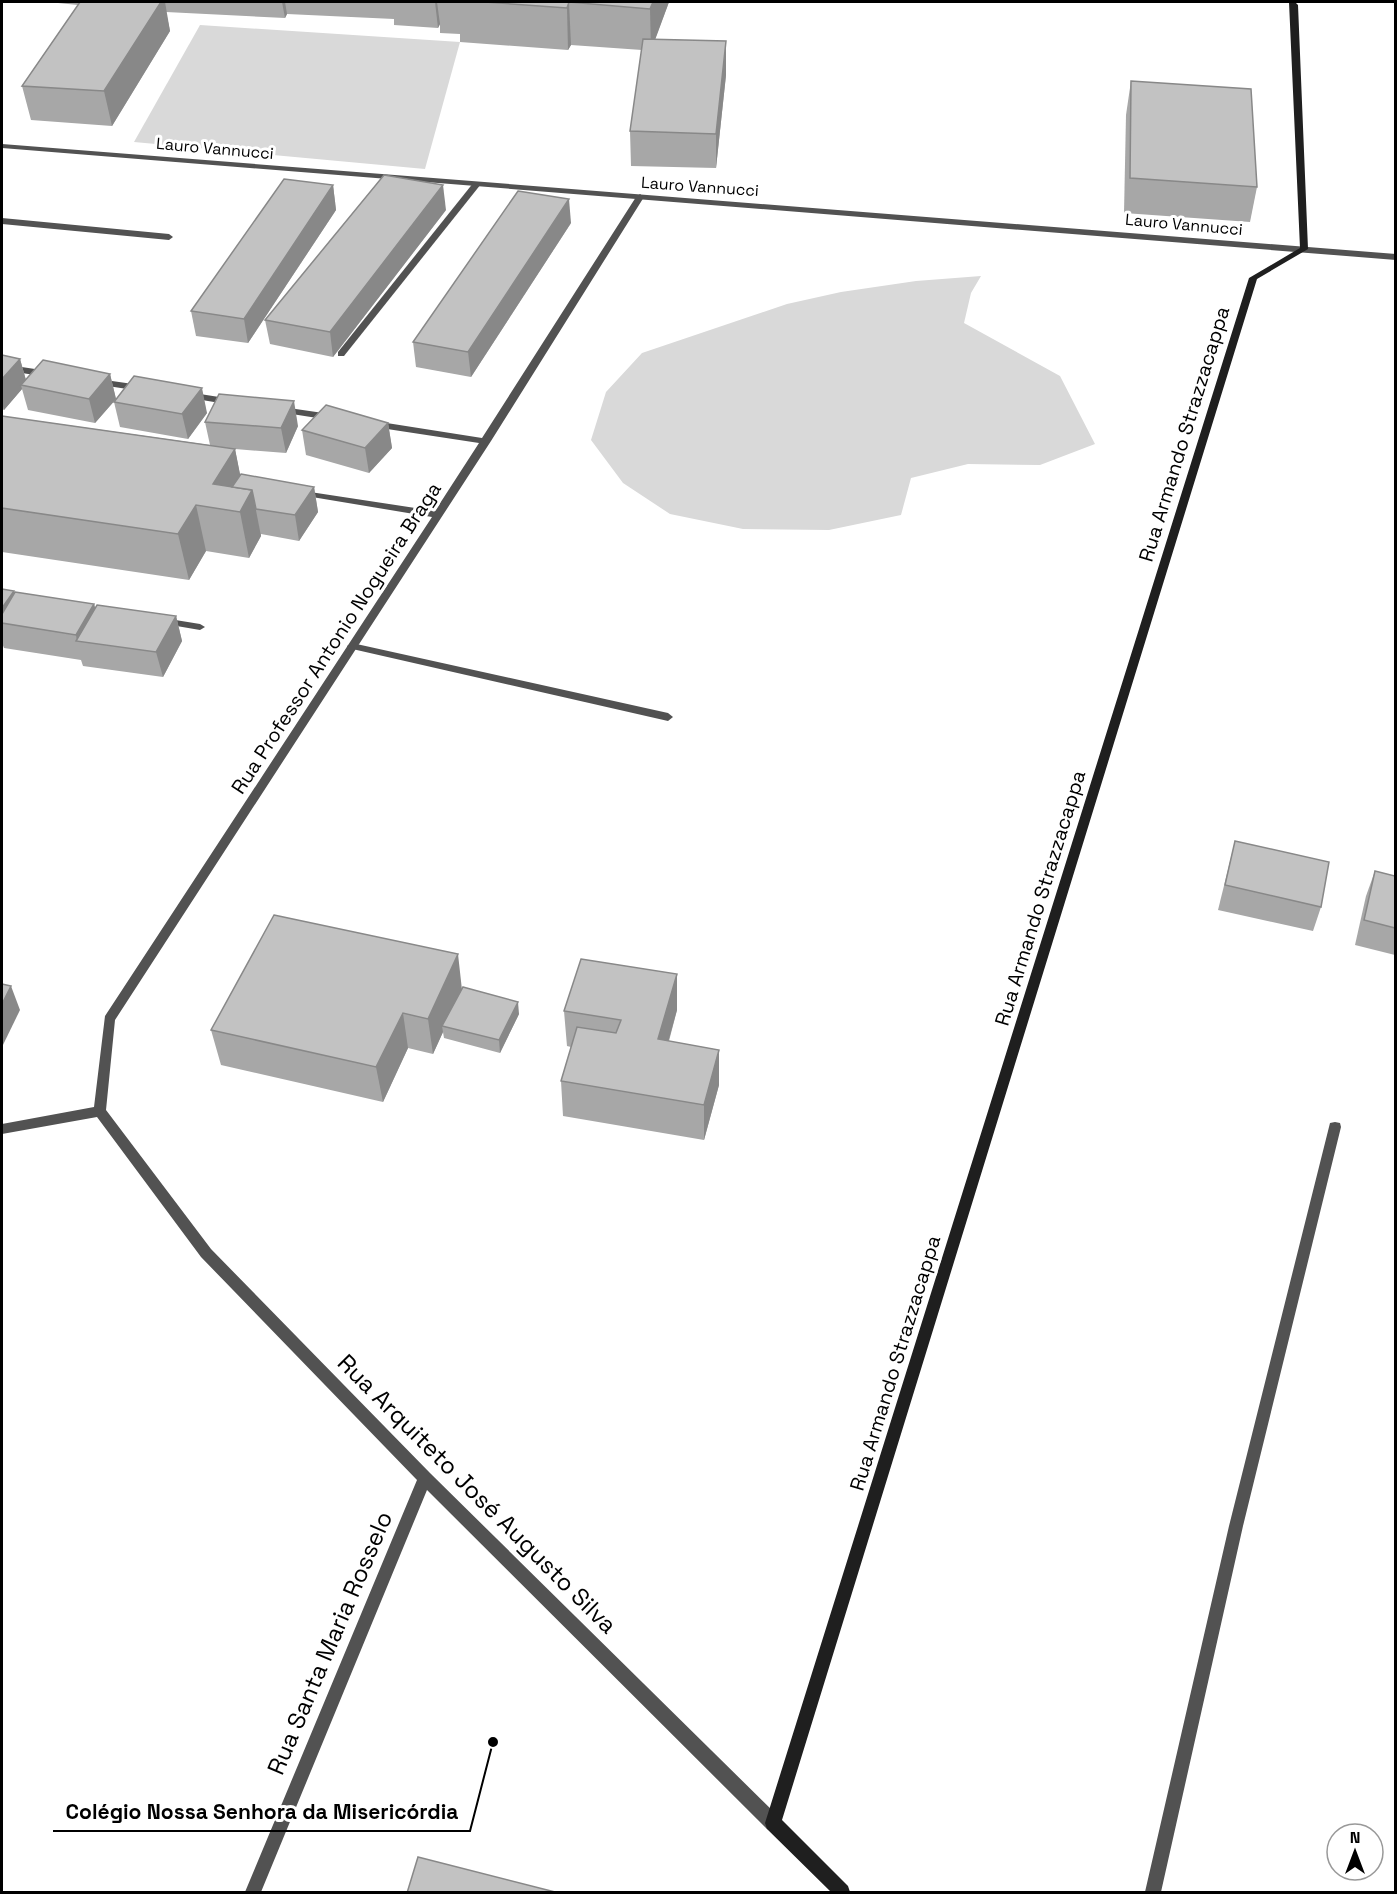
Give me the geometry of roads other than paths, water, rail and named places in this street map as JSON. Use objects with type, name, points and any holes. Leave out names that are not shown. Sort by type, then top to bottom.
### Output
[{"type":"main road","points":[[1292,2],[1304,249]]},
{"type":"main road","name":"Rua Armando Strazzacappa","points":[[773,1823],[1253,278],[1304,249]]},
{"type":"main road","name":"Rua Arquiteto José Augusto Silva","points":[[773,1823],[842,1893]]},
{"type":"street","name":"Lauro Vannucci","points":[[2,146],[1395,257]]},
{"type":"street","points":[[341,354],[477,184]]},
{"type":"street","name":"Rua Professor Antonio Nogueira Braga","points":[[100,1111],[109,1019],[486,441],[640,197]]},
{"type":"street","points":[[2,221],[169,237]]},
{"type":"street","points":[[2,367],[60,376]]},
{"type":"street","points":[[84,380],[155,390]]},
{"type":"street","points":[[178,394],[238,403]]},
{"type":"street","points":[[273,409],[344,420]]},
{"type":"street","points":[[368,423],[486,441]]},
{"type":"street","points":[[285,490],[438,515]]},
{"type":"street","points":[[153,619],[200,627]]},
{"type":"street","points":[[352,646],[668,717]]},
{"type":"street","points":[[2,1129],[100,1111]]},
{"type":"street","name":"Rua Arquiteto José Augusto Silva","points":[[100,1111],[206,1253],[425,1478],[773,1823]]},
{"type":"street","points":[[1153,1893],[1236,1526],[1335,1127]]},
{"type":"street","name":"Rua Santa Maria Rosselo","points":[[253,1893],[425,1478]]},
{"type":"place","name":"Colégio Nossa Senhora da Misericórdia","points":[[493,1742]]}]
